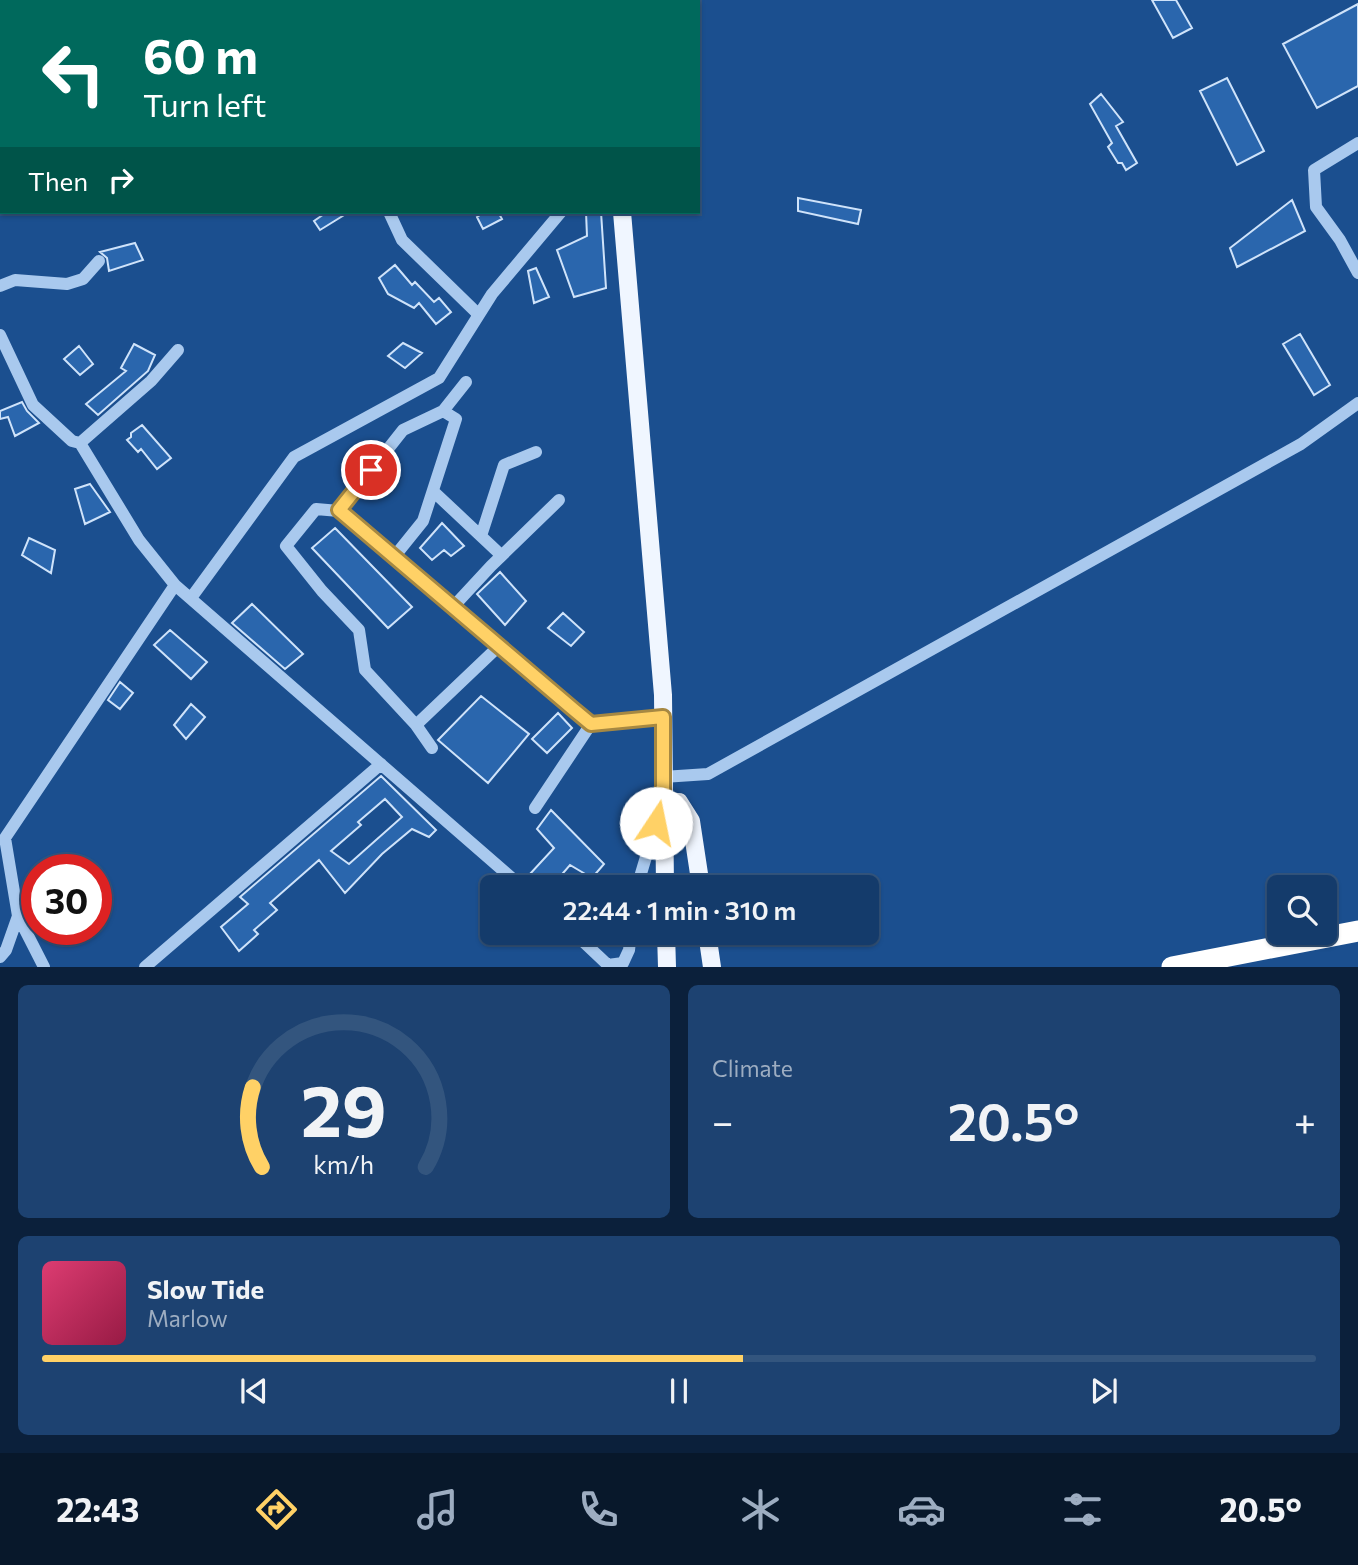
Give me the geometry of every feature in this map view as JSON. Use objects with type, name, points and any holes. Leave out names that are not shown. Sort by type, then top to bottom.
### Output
[{"type":"highway","points":[[1172,967],[1358,932]]},
{"type":"main road","points":[[622,214],[663,717],[664,875]]},
{"type":"main road","points":[[663,802],[679,802],[691,821],[699,875]]},
{"type":"main road","points":[[666,945],[667,967]]},
{"type":"main road","points":[[709,945],[712,967]]},
{"type":"street","points":[[63,0],[75,0]]},
{"type":"street","points":[[1358,143],[1314,170],[1316,207],[1340,240],[1358,274]]},
{"type":"street","points":[[390,214],[402,240],[478,314]]},
{"type":"street","points":[[191,598],[294,457],[439,378],[478,314],[559,214]]},
{"type":"street","points":[[0,286],[15,280],[67,284],[83,279],[99,261]]},
{"type":"street","points":[[0,335],[33,405],[72,442],[80,443],[151,381],[178,350]]},
{"type":"street","points":[[339,510],[403,430],[443,411],[466,382]]},
{"type":"street","points":[[663,776],[708,774],[1301,444],[1358,403]]},
{"type":"street","points":[[394,557],[423,521],[456,419],[443,411]]},
{"type":"street","points":[[80,443],[139,540],[175,585],[508,875]]},
{"type":"street","points":[[481,536],[504,465],[536,452]]},
{"type":"street","points":[[433,491],[501,555]]},
{"type":"street","points":[[453,607],[501,555],[559,500]]},
{"type":"street","points":[[432,748],[416,725],[365,670],[359,630],[322,591],[286,546],[316,509],[339,510],[591,724],[663,717]]},
{"type":"street","points":[[44,967],[18,916],[5,838],[175,585]]},
{"type":"street","points":[[416,725],[499,646]]},
{"type":"street","points":[[535,808],[591,724]]},
{"type":"street","points":[[145,967],[381,764]]},
{"type":"street","points":[[641,875],[663,802]]},
{"type":"street","points":[[0,957],[6,950],[18,916]]},
{"type":"street","points":[[587,945],[608,965],[623,963],[630,945]]},
{"type":"building","points":[[1152,0],[1176,0],[1192,28],[1173,38]]},
{"type":"building","points":[[1358,4],[1358,86],[1317,108],[1283,44]]},
{"type":"building","points":[[1227,78],[1264,151],[1237,165],[1200,91]]},
{"type":"building","points":[[1101,94],[1123,122],[1116,126],[1137,163],[1126,170],[1108,147],[1112,143],[1090,104]]},
{"type":"building","points":[[798,198],[861,210],[858,224],[798,211]]},
{"type":"building","points":[[1292,200],[1305,231],[1237,267],[1230,248]]},
{"type":"building","points":[[324,214],[346,214],[320,230],[314,221]]},
{"type":"building","points":[[482,214],[499,214],[502,219],[483,229],[477,217]]},
{"type":"building","points":[[586,214],[601,214],[606,288],[574,297],[557,250],[587,236]]},
{"type":"building","points":[[135,243],[143,260],[109,271],[107,258],[100,252]]},
{"type":"building","points":[[395,265],[412,285],[415,282],[434,302],[439,298],[451,312],[436,324],[419,303],[414,308],[388,294],[379,278]]},
{"type":"building","points":[[536,268],[549,297],[534,303],[528,271]]},
{"type":"building","points":[[1300,334],[1330,385],[1314,395],[1283,344]]},
{"type":"building","points":[[403,343],[422,353],[405,368],[388,356]]},
{"type":"building","points":[[134,344],[155,355],[148,371],[98,415],[86,404],[126,371],[121,368]]},
{"type":"building","points":[[79,346],[93,364],[80,375],[64,359]]},
{"type":"building","points":[[22,402],[39,423],[15,436],[8,417],[0,419],[0,411]]},
{"type":"building","points":[[142,425],[171,458],[157,469],[141,449],[138,452],[127,440],[131,433]]},
{"type":"building","points":[[90,484],[110,512],[85,524],[75,489]]},
{"type":"building","points":[[442,523],[464,546],[451,556],[444,550],[432,560],[420,548]]},
{"type":"building","points":[[335,528],[412,607],[388,628],[312,548]]},
{"type":"building","points":[[29,538],[55,550],[51,573],[22,555]]},
{"type":"building","points":[[500,572],[526,601],[505,625],[477,594]]},
{"type":"building","points":[[252,604],[303,654],[285,669],[232,623]]},
{"type":"building","points":[[563,613],[584,632],[571,646],[548,628]]},
{"type":"building","points":[[170,630],[207,662],[191,679],[154,645]]},
{"type":"building","points":[[120,682],[133,693],[120,709],[108,700]]},
{"type":"building","points":[[481,696],[529,734],[488,783],[438,740]]},
{"type":"building","points":[[191,704],[205,717],[186,739],[174,725]]},
{"type":"building","points":[[558,713],[572,728],[547,753],[532,739]]},
{"type":"building","points":[[381,776],[436,830],[429,837],[412,829],[382,854],[345,893],[319,860],[270,903],[277,910],[254,930],[258,934],[239,951],[221,927],[248,904],[240,897]],"holes":[[[385,799],[402,817],[349,864],[331,851],[361,825],[358,822]]]},
{"type":"building","points":[[551,810],[604,864],[595,875],[587,875],[570,865],[561,875],[529,875],[554,848],[537,829]]},
{"type":"route","points":[[371,470],[339,510],[573,709],[591,724],[663,717],[663,802],[656,823]]}]
